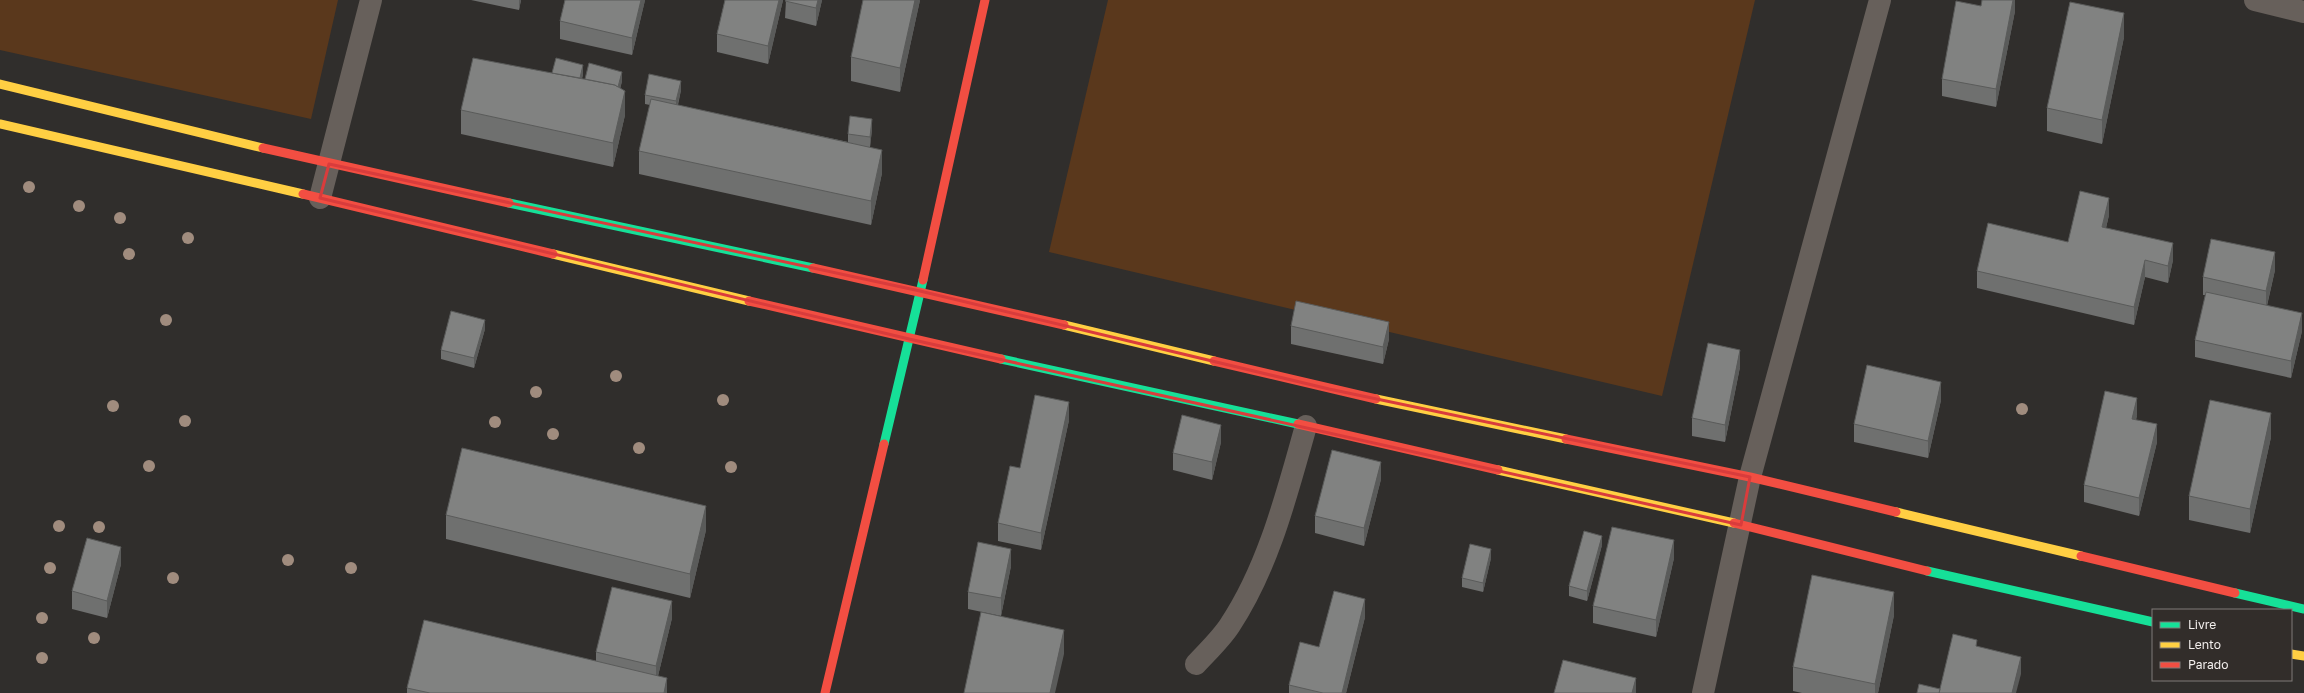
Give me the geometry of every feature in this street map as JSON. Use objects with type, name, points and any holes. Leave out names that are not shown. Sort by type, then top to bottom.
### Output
[{"type":"street","points":[[320,198],[371,0]]},
{"type":"street","points":[[825,693],[909,339],[985,0]]},
{"type":"street","points":[[1703,693],[1741,525],[1750,477],[1880,0]]},
{"type":"street","points":[[2255,0],[2304,12]]},
{"type":"street","points":[[0,84],[329,164],[920,291],[1329,389],[1750,477],[2304,609]]},
{"type":"street","points":[[0,124],[320,198],[909,339],[1306,426],[1741,525],[1970,581],[2152,622]]},
{"type":"street","points":[[1196,664],[1230,626],[1256,577],[1285,500],[1306,426]]},
{"type":"street","points":[[2292,654],[2304,656]]},
{"type":"highlighted area","points":[[329,164],[920,291],[1329,389],[1750,477],[1741,525],[909,339],[320,198]]},
{"type":"shaded area","points":[[0,0],[338,0],[311,119],[0,50]]},
{"type":"shaded area","points":[[1108,0],[1755,0],[1662,396],[1049,252]]},
{"type":"building","points":[[565,0],[641,0],[632,38],[560,21]]},
{"type":"building","points":[[725,0],[779,0],[768,46],[717,34]]},
{"type":"building","points":[[818,0],[816,8],[785,1]]},
{"type":"building","points":[[863,0],[915,0],[900,68],[851,57]]},
{"type":"building","points":[[1982,0],[2013,0],[1996,89],[1942,79],[1956,1],[1981,6]]},
{"type":"building","points":[[2070,2],[2124,13],[2102,120],[2047,108]]},
{"type":"building","points":[[473,58],[615,85],[625,91],[613,143],[461,110]]},
{"type":"building","points":[[556,58],[583,65],[580,78],[552,73]]},
{"type":"building","points":[[589,63],[622,72],[618,87],[615,85],[585,79]]},
{"type":"building","points":[[649,74],[681,81],[676,101],[645,95]]},
{"type":"building","points":[[651,99],[882,150],[871,201],[639,151]]},
{"type":"building","points":[[850,116],[872,119],[870,137],[848,134]]},
{"type":"building","points":[[2080,191],[2109,198],[2102,227],[2173,243],[2168,266],[2145,260],[2134,307],[1977,271],[1988,223],[2068,242]]},
{"type":"building","points":[[2211,239],[2275,252],[2266,291],[2203,277]]},
{"type":"building","points":[[2206,292],[2302,313],[2291,361],[2195,340]]},
{"type":"building","points":[[1296,301],[1389,322],[1383,347],[1291,326]]},
{"type":"building","points":[[451,311],[485,320],[474,358],[441,350]]},
{"type":"building","points":[[1708,343],[1740,350],[1725,425],[1692,418]]},
{"type":"building","points":[[1867,365],[1941,382],[1928,441],[1854,424]]},
{"type":"building","points":[[2105,391],[2137,398],[2132,419],[2157,424],[2139,498],[2084,485]]},
{"type":"building","points":[[1035,395],[1069,402],[1041,533],[998,523],[1010,466],[1020,468]]},
{"type":"building","points":[[2210,400],[2271,413],[2250,509],[2189,496]]},
{"type":"building","points":[[1182,415],[1221,425],[1212,462],[1173,453]]},
{"type":"building","points":[[462,448],[706,506],[690,574],[446,515]]},
{"type":"building","points":[[1332,450],[1381,462],[1364,528],[1315,516]]},
{"type":"building","points":[[1612,527],[1674,540],[1656,620],[1593,606]]},
{"type":"building","points":[[1584,531],[1602,536],[1587,591],[1569,586]]},
{"type":"building","points":[[87,538],[121,547],[107,601],[72,591]]},
{"type":"building","points":[[978,542],[1011,549],[1001,598],[968,592]]},
{"type":"building","points":[[1470,544],[1491,549],[1483,583],[1462,578]]},
{"type":"building","points":[[1812,575],[1894,592],[1875,684],[1793,667]]},
{"type":"building","points":[[612,587],[672,601],[656,666],[596,652]]},
{"type":"building","points":[[1334,591],[1365,599],[1342,693],[1323,693],[1289,685],[1300,642],[1319,647]]},
{"type":"building","points":[[981,612],[1064,630],[1050,693],[964,693]]},
{"type":"building","points":[[424,620],[667,678],[664,693],[430,693],[407,688]]},
{"type":"building","points":[[1953,634],[1977,640],[1976,646],[2021,657],[2012,693],[1939,693]]},
{"type":"building","points":[[1563,660],[1636,678],[1632,693],[1554,693]]},
{"type":"building","points":[[1919,684],[1940,689],[1939,693],[1917,693]]},
{"type":"traffic: fast","points":[[509,203],[813,268]]},
{"type":"traffic: fast","points":[[884,444],[923,280]]},
{"type":"traffic: fast","points":[[1001,359],[1298,424]]},
{"type":"traffic: fast","points":[[1927,571],[2152,622]]},
{"type":"traffic: fast","points":[[2235,593],[2304,609]]},
{"type":"traffic: slow","points":[[0,84],[263,148]]},
{"type":"traffic: slow","points":[[0,124],[303,194]]},
{"type":"traffic: slow","points":[[553,254],[749,301]]},
{"type":"traffic: slow","points":[[1064,325],[1214,361]]},
{"type":"traffic: slow","points":[[1376,399],[1566,439]]},
{"type":"traffic: slow","points":[[1498,470],[1734,523]]},
{"type":"traffic: slow","points":[[1896,512],[2081,556]]},
{"type":"traffic: slow","points":[[2292,654],[2304,656]]},
{"type":"traffic: jam","points":[[923,280],[985,0]]},
{"type":"traffic: jam","points":[[263,148],[509,203]]},
{"type":"traffic: jam","points":[[303,194],[553,254]]},
{"type":"traffic: jam","points":[[813,268],[1064,325]]},
{"type":"traffic: jam","points":[[749,301],[1001,359]]},
{"type":"traffic: jam","points":[[1214,361],[1376,399]]},
{"type":"traffic: jam","points":[[1298,424],[1498,470]]},
{"type":"traffic: jam","points":[[1566,439],[1750,477],[1896,512]]},
{"type":"traffic: jam","points":[[825,693],[884,444]]},
{"type":"traffic: jam","points":[[1734,523],[1927,571]]},
{"type":"traffic: jam","points":[[2081,556],[2235,593]]}]
